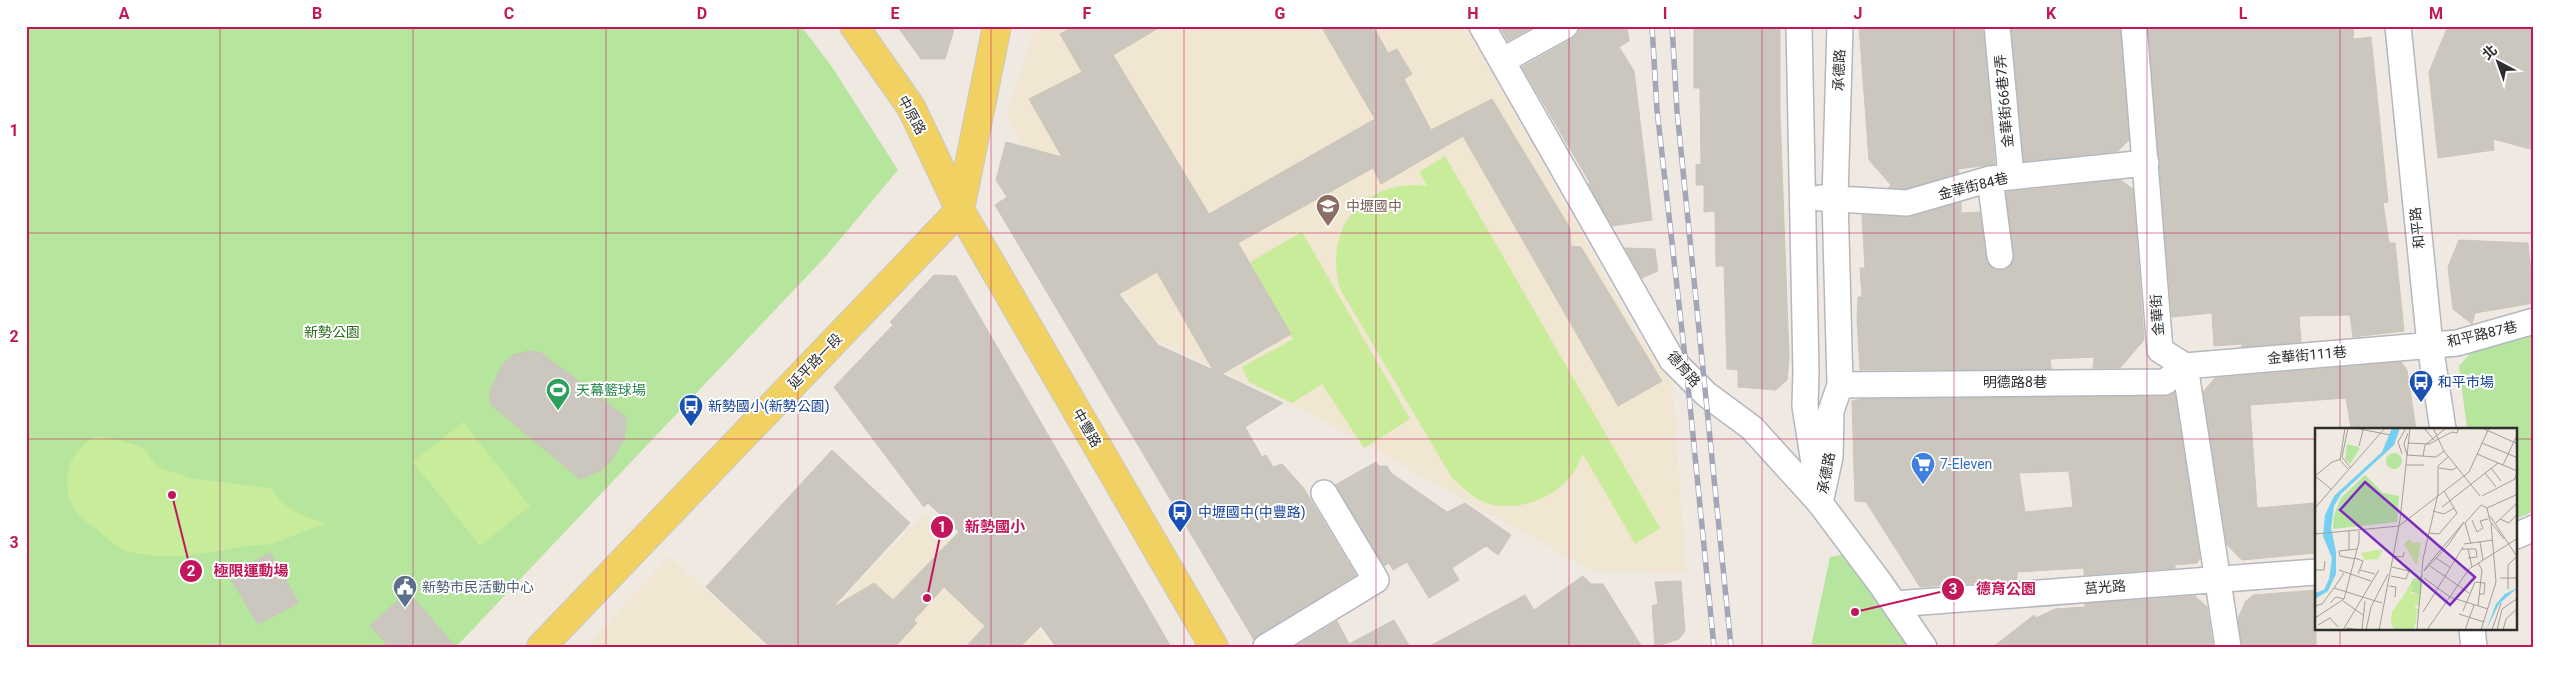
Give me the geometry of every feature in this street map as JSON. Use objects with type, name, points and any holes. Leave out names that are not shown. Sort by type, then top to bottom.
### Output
[{"type":"main road","name":"中原路","points":[[854,26],[911,107],[960,210]]},
{"type":"main road","points":[[960,210],[997,26]]},
{"type":"main road","name":"延平路一段","points":[[541,647],[960,210]]},
{"type":"main road","name":"中豐路","points":[[960,210],[1214,647]]},
{"type":"street","name":"德育路","points":[[1482,26],[1672,360],[1706,394],[1752,428],[1820,503],[1895,604],[1924,647]]},
{"type":"street","points":[[1502,61],[1565,26]]},
{"type":"street","name":"承德路","points":[[1799,26],[1806,372],[1805,406],[1820,503]]},
{"type":"street","name":"承德路","points":[[1820,503],[1830,457],[1831,411],[1840,385],[1835,198],[1840,26]]},
{"type":"street","name":"金華街66巷7弄","points":[[1997,26],[2001,177],[2000,256]]},
{"type":"street","name":"金華街","points":[[2134,26],[2160,350],[2185,366]]},
{"type":"street","name":"和平路","points":[[2398,26],[2430,345],[2443,428]]},
{"type":"street","name":"金華街84巷","points":[[1802,197],[1907,203],[2001,177],[2146,163]]},
{"type":"street","name":"和平路87巷","points":[[2430,345],[2457,343],[2534,321]]},
{"type":"street","name":"金華街111巷","points":[[2185,366],[2430,345]]},
{"type":"street","points":[[2185,366],[2228,647]]},
{"type":"street","name":"明德路8巷","points":[[1840,385],[2165,382],[2185,366]]},
{"type":"street","points":[[1266,647],[1376,580],[1324,493]]},
{"type":"street","points":[[2518,535],[2534,528]]},
{"type":"street","name":"莒光路","points":[[1895,604],[2120,585],[2219,580],[2315,572]]},
{"type":"street","points":[[2472,630],[2474,647]]},
{"type":"shaded area","name":"中壢國中","points":[[1036,26],[1466,26],[1638,336],[1672,379],[1686,572],[1593,571],[1300,408],[1154,339],[1006,118]]},
{"type":"shaded area","points":[[926,512],[1037,628],[1050,647],[799,647]]},
{"type":"shaded area","points":[[669,556],[767,647],[586,647]]},
{"type":"green space","name":"新勢公園","points":[[26,26],[801,26],[832,67],[898,170],[827,255],[456,647],[26,647]]},
{"type":"green space","points":[[1445,156],[1660,528],[1635,544],[1583,454],[1567,481],[1547,496],[1535,501],[1511,506],[1499,506],[1482,501],[1464,489],[1452,478],[1340,289],[1336,267],[1337,246],[1343,228],[1353,212],[1367,199],[1384,191],[1404,186],[1427,186],[1419,172]]},
{"type":"green space","points":[[1302,232],[1410,419],[1364,448],[1322,384],[1292,403],[1249,382],[1242,367],[1293,339],[1250,262]]},
{"type":"green space","points":[[2534,333],[2534,511],[2518,518],[2518,428],[2467,428],[2459,366],[2475,348]]},
{"type":"green space","points":[[463,422],[530,506],[480,546],[413,462]]},
{"type":"green space","points":[[94,436],[112,438],[142,447],[158,467],[190,478],[271,488],[282,502],[296,512],[328,524],[271,544],[244,546],[201,554],[156,556],[127,551],[111,541],[80,515],[73,507],[69,498],[67,488],[68,470],[74,456]]},
{"type":"green space","points":[[1841,555],[1854,558],[1915,647],[1811,647],[1830,557]]},
{"type":"building","points":[[897,26],[955,26],[945,59],[921,59]]},
{"type":"building","points":[[1074,26],[1162,26],[1113,55],[1209,214],[1375,119],[1321,26],[1373,26],[1388,53],[1397,49],[1412,74],[1404,79],[1431,130],[1492,99],[1570,228],[1571,246],[1581,247],[1662,381],[1618,406],[1463,136],[1381,184],[1373,168],[1238,243],[1291,334],[1222,374],[1283,403],[1245,427],[1262,457],[1266,455],[1273,467],[1282,464],[1303,487],[1356,575],[1254,640],[995,205],[1007,197],[996,180],[1006,142],[1062,157],[1029,99],[1082,72],[1060,34]],"holes":[[[1157,272],[1213,370],[1158,345],[1119,294]]]},
{"type":"building","points":[[1499,26],[1535,26],[1508,41]]},
{"type":"building","points":[[1579,26],[1627,26],[1629,41],[1619,47],[1634,71],[1652,220],[1612,226],[1588,184],[1590,183],[1522,67],[1572,39],[1578,33]]},
{"type":"building","points":[[1694,26],[1780,26],[1780,113],[1789,358],[1787,380],[1776,390],[1738,387],[1738,370],[1727,369],[1724,266],[1716,266],[1715,211],[1704,212],[1704,185],[1696,185],[1696,165],[1701,164],[1700,88],[1694,88]]},
{"type":"building","points":[[1859,26],[1983,26],[1995,164],[1958,169],[1959,173],[1905,189],[1888,188],[1891,185],[1869,160]]},
{"type":"building","points":[[2011,26],[2120,26],[2129,140],[2118,151],[2024,161]]},
{"type":"building","points":[[2148,26],[2354,26],[2353,39],[2371,37],[2388,202],[2383,203],[2389,243],[2395,243],[2404,331],[2353,337],[2350,315],[2299,316],[2301,342],[2241,347],[2243,344],[2214,346],[2212,313],[2172,317]]},
{"type":"building","points":[[2448,26],[2534,26],[2534,150],[2493,139],[2494,150],[2438,158],[2429,72]]},
{"type":"building","points":[[2121,180],[2133,189],[2144,340],[2120,368],[2093,368],[2094,357],[2050,359],[2051,369],[1860,370],[1857,319],[1858,297],[1862,297],[1860,268],[1865,268],[1862,215],[1911,217],[1961,202],[1961,213],[1980,212],[1986,258],[1994,269],[2002,270],[2013,262],[2014,255],[2006,192]]},
{"type":"building","points":[[2459,240],[2528,243],[2534,303],[2475,313],[2472,324],[2453,309],[2448,267]]},
{"type":"building","points":[[1625,248],[1655,249],[1658,271],[1642,278]]},
{"type":"building","points":[[934,275],[956,276],[1171,647],[1056,647],[1041,626],[1020,647],[966,647],[985,626],[944,587],[914,620],[917,623],[895,647],[770,647],[706,587],[832,450],[910,523],[832,608],[874,583],[893,600],[959,532],[928,503],[924,507],[834,387],[893,325],[890,322]]},
{"type":"building","name":"天幕籃球場","points":[[528,351],[540,352],[627,418],[624,439],[614,457],[602,470],[580,479],[490,404],[490,392],[501,366],[513,355]]},
{"type":"building","points":[[2401,362],[2407,370],[2416,428],[2351,428],[2346,398],[2250,405],[2257,508],[2315,503],[2315,553],[2242,560],[2227,545],[2203,392],[2215,378]]},
{"type":"building","points":[[2175,393],[2200,558],[2197,563],[2175,565],[2175,568],[2084,575],[2084,568],[2017,572],[2017,580],[1920,587],[1866,502],[1855,501],[1852,401],[1862,399],[2165,396]],"holes":[[[2069,471],[2073,507],[2025,512],[2019,473]]]},
{"type":"building","points":[[1376,462],[1379,466],[1387,466],[1391,473],[1447,512],[1465,503],[1511,535],[1498,555],[1486,546],[1452,568],[1459,580],[1429,598],[1407,562],[1393,570],[1389,563],[1384,566],[1335,485]]},
{"type":"building","points":[[270,553],[299,603],[258,624],[228,575]]},
{"type":"building","points":[[1583,576],[1591,584],[1603,584],[1642,647],[1428,647],[1525,595],[1534,610]]},
{"type":"building","points":[[1681,581],[1685,631],[1679,639],[1655,647],[1652,606],[1658,604],[1655,582]]},
{"type":"building","points":[[2315,590],[2316,647],[2242,647],[2238,619],[2245,602],[2253,595]]},
{"type":"building","name":"新勢市民活動中心","points":[[408,592],[456,647],[389,647],[370,625]]},
{"type":"building","points":[[2195,596],[2207,607],[2213,647],[1993,647],[2034,615],[2036,618],[2055,609],[2085,607],[2085,604]]},
{"type":"building","points":[[1394,620],[1410,647],[1294,647],[1337,621],[1349,644]]},
{"type":"railway","points":[[1652,26],[1657,110],[1687,375],[1714,647]]},
{"type":"railway","points":[[1672,26],[1677,111],[1731,647]]},
{"type":"place","name":"中壢國中","points":[[1328,227]]},
{"type":"place","name":"和平市場","points":[[2421,403]]},
{"type":"place","name":"天幕籃球場","points":[[558,411]]},
{"type":"place","name":"新勢國小(新勢公園)","points":[[691,427]]},
{"type":"place","name":"7-Eleven","points":[[1923,485]]},
{"type":"place","name":"極限運動場","points":[[172,495]]},
{"type":"place","name":"中壢國中(中豐路)","points":[[1180,533]]},
{"type":"place","name":"新勢國小","points":[[927,598]]},
{"type":"place","name":"新勢市民活動中心","points":[[405,608]]},
{"type":"place","name":"德育公園","points":[[1855,612]]}]
